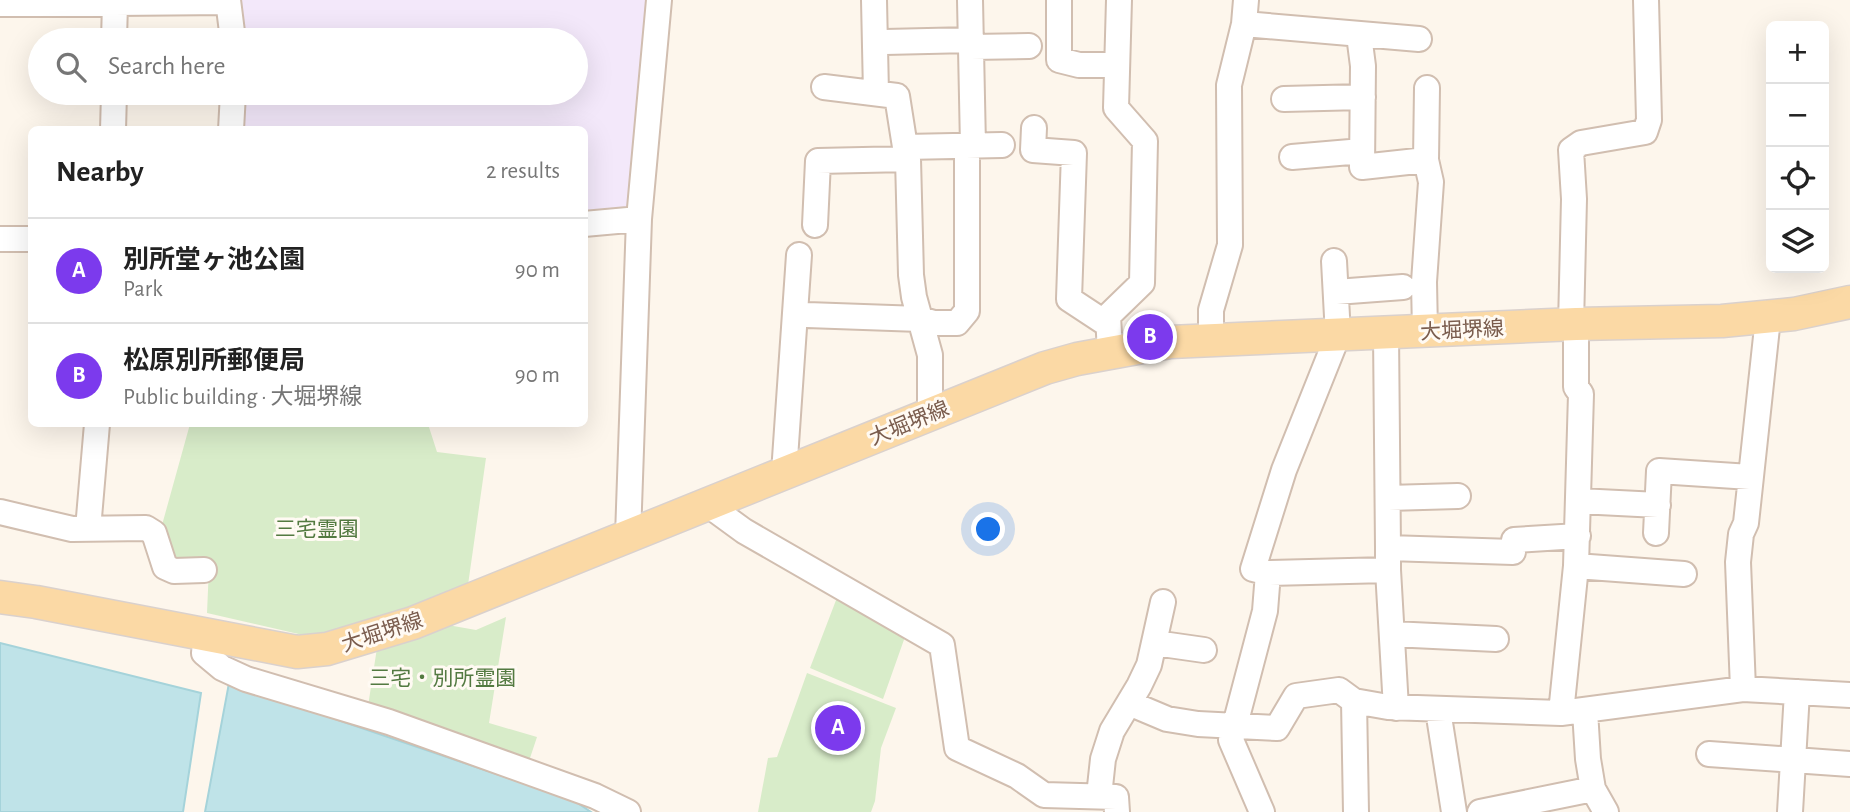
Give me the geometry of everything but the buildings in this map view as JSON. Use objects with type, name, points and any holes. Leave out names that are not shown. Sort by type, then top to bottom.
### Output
[{"type":"main road","name":"大堀堺線","points":[[0,597],[297,652],[327,649],[413,623],[1045,368],[1108,338],[1146,344],[1211,339],[1722,321],[1768,318],[1850,302]]},
{"type":"street","points":[[628,536],[639,219],[659,0]]},
{"type":"street","points":[[874,0],[876,93]]},
{"type":"street","points":[[807,315],[957,323],[967,311],[970,0]]},
{"type":"street","points":[[1059,0],[1059,60],[1079,65],[1116,65]]},
{"type":"street","points":[[1108,338],[1108,316],[1142,283],[1145,141],[1116,108],[1119,0]]},
{"type":"street","points":[[1606,812],[1593,789],[1588,759],[1573,712],[1581,394],[1576,387],[1573,325],[1574,199],[1571,150],[1581,143],[1645,132],[1649,120],[1646,0]]},
{"type":"street","points":[[0,4],[228,1],[231,28]]},
{"type":"street","points":[[114,28],[115,3]]},
{"type":"street","points":[[1211,339],[1211,310],[1230,244],[1229,85],[1245,12],[1359,35],[1419,39]]},
{"type":"street","points":[[1359,35],[1363,66],[1362,167],[1426,160]]},
{"type":"street","points":[[886,42],[1028,46]]},
{"type":"street","points":[[824,87],[897,96],[907,153],[911,275],[914,298],[930,355],[930,415]]},
{"type":"street","points":[[1425,331],[1424,282],[1431,181],[1426,160],[1427,88]]},
{"type":"street","points":[[1284,99],[1363,97]]},
{"type":"street","points":[[113,126],[114,105]]},
{"type":"street","points":[[231,126],[232,105]]},
{"type":"street","points":[[1034,128],[1033,150],[1074,153],[1069,299],[1108,338]]},
{"type":"street","points":[[815,225],[818,161],[1002,145]]},
{"type":"street","points":[[1292,157],[1362,151]]},
{"type":"street","points":[[588,224],[639,219]]},
{"type":"street","points":[[0,239],[28,239]]},
{"type":"street","points":[[785,473],[799,255]]},
{"type":"street","points":[[1334,261],[1338,335],[1284,470],[1253,569],[1268,573],[1388,559],[1513,552],[1514,540],[1578,536]]},
{"type":"street","points":[[1336,292],[1403,287]]},
{"type":"street","points":[[1743,689],[1738,562],[1768,318]]},
{"type":"street","points":[[1386,333],[1388,559],[1396,708]]},
{"type":"street","points":[[88,529],[97,427]]},
{"type":"street","points":[[1656,533],[1659,471],[1750,477]]},
{"type":"street","points":[[1388,498],[1458,496]]},
{"type":"street","points":[[1580,502],[1657,505]]},
{"type":"street","points":[[708,504],[744,531],[942,645],[957,748],[1017,776],[1044,803],[1108,804],[1103,759],[1112,731],[1149,665],[1163,602]]},
{"type":"street","points":[[0,512],[72,529],[146,528],[154,533],[165,567],[174,571],[204,570]]},
{"type":"street","points":[[1576,566],[1684,574]]},
{"type":"street","points":[[1262,812],[1231,740],[1265,611],[1268,573]]},
{"type":"street","points":[[206,634],[204,653],[222,668],[246,679],[389,722],[595,796],[628,812]]},
{"type":"street","points":[[1392,634],[1496,639]]},
{"type":"street","points":[[1155,643],[1204,650]]},
{"type":"street","points":[[1129,703],[1167,719],[1233,727],[1278,728],[1296,696],[1339,690],[1354,701],[1396,708],[1573,712],[1743,689],[1850,695]]},
{"type":"street","points":[[1790,812],[1797,692]]},
{"type":"street","points":[[1354,701],[1356,812]]},
{"type":"street","points":[[1438,710],[1454,812]]},
{"type":"street","points":[[1709,754],[1850,764]]},
{"type":"street","points":[[1480,812],[1593,789]]},
{"type":"shaded area","points":[[238,0],[649,0],[634,212],[588,216],[588,126],[240,126],[241,105],[588,105],[588,28],[242,28]]},
{"type":"green space","name":"三宅霊園","points":[[189,427],[429,427],[437,452],[486,458],[468,585],[373,626],[316,638],[207,613],[209,567],[175,564],[162,525]]},
{"type":"green space","points":[[838,595],[906,634],[883,699],[810,668]]},
{"type":"green space","name":"三宅・別所霊園","points":[[506,617],[489,723],[537,737],[528,764],[368,706],[377,648],[442,624],[476,630]]},
{"type":"green space","points":[[807,673],[896,708],[881,748],[875,801],[871,812],[758,812],[768,758],[777,757]]},
{"type":"water","points":[[0,643],[201,693],[183,812],[0,812]]},
{"type":"water","points":[[229,683],[573,800],[591,812],[205,812]]},
{"type":"place","name":"松原別所郵便局","points":[[1150,337]]},
{"type":"place","name":"別所堂ヶ池公園","points":[[838,728]]}]
